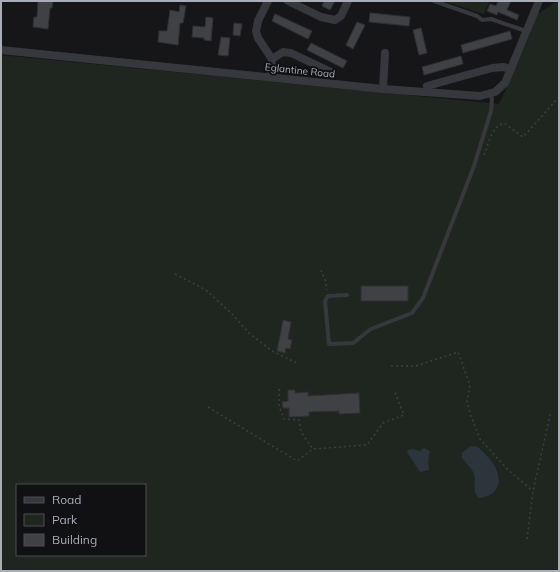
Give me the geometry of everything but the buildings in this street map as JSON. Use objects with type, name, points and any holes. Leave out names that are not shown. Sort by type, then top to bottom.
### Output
[{"type":"street","points":[[268,1],[258,21],[256,31],[258,38],[272,59],[270,77]]},
{"type":"street","points":[[288,1],[321,17],[335,20],[341,16],[348,1]]},
{"type":"street","points":[[490,94],[505,83],[539,1]]},
{"type":"street","name":"Eglantine Road","points":[[1,50],[383,89],[480,96],[490,94]]},
{"type":"street","points":[[272,59],[283,52],[291,53],[331,72]]},
{"type":"street","points":[[383,89],[385,53]]},
{"type":"street","points":[[427,86],[492,68],[502,67],[511,69]]},
{"type":"lane","points":[[434,1],[477,16],[482,20],[491,19],[526,31]]},
{"type":"lane","points":[[347,295],[328,296],[326,301],[329,344],[353,343],[371,329],[412,313],[423,298],[474,166],[491,111],[492,99],[490,94]]},
{"type":"path","points":[[483,159],[494,129],[499,124],[504,122],[523,137],[559,97]]},
{"type":"path","points":[[321,270],[325,280],[328,296]]},
{"type":"path","points":[[175,274],[206,290],[231,313],[249,333],[272,352],[297,363]]},
{"type":"path","points":[[391,366],[416,366],[458,352],[470,385],[467,402],[480,439],[508,470],[533,491]]},
{"type":"path","points":[[279,389],[280,406],[284,419],[299,420],[301,432],[314,449]]},
{"type":"path","points":[[208,407],[297,461],[314,449],[367,445],[383,422],[404,415],[394,390]]},
{"type":"path","points":[[527,538],[533,491],[551,411]]},
{"type":"green space","points":[[443,1],[490,1],[484,14]]},
{"type":"green space","points":[[559,1],[559,571],[1,571],[1,55],[499,104],[527,41],[536,15]]},
{"type":"shaded area","points":[[470,446],[478,447],[486,454],[495,466],[498,475],[499,480],[496,489],[490,495],[485,497],[479,498],[475,492],[474,474],[462,458],[462,453]]},
{"type":"shaded area","points":[[424,448],[430,451],[428,461],[429,470],[420,472],[407,452],[408,450],[412,449],[420,451]]}]
